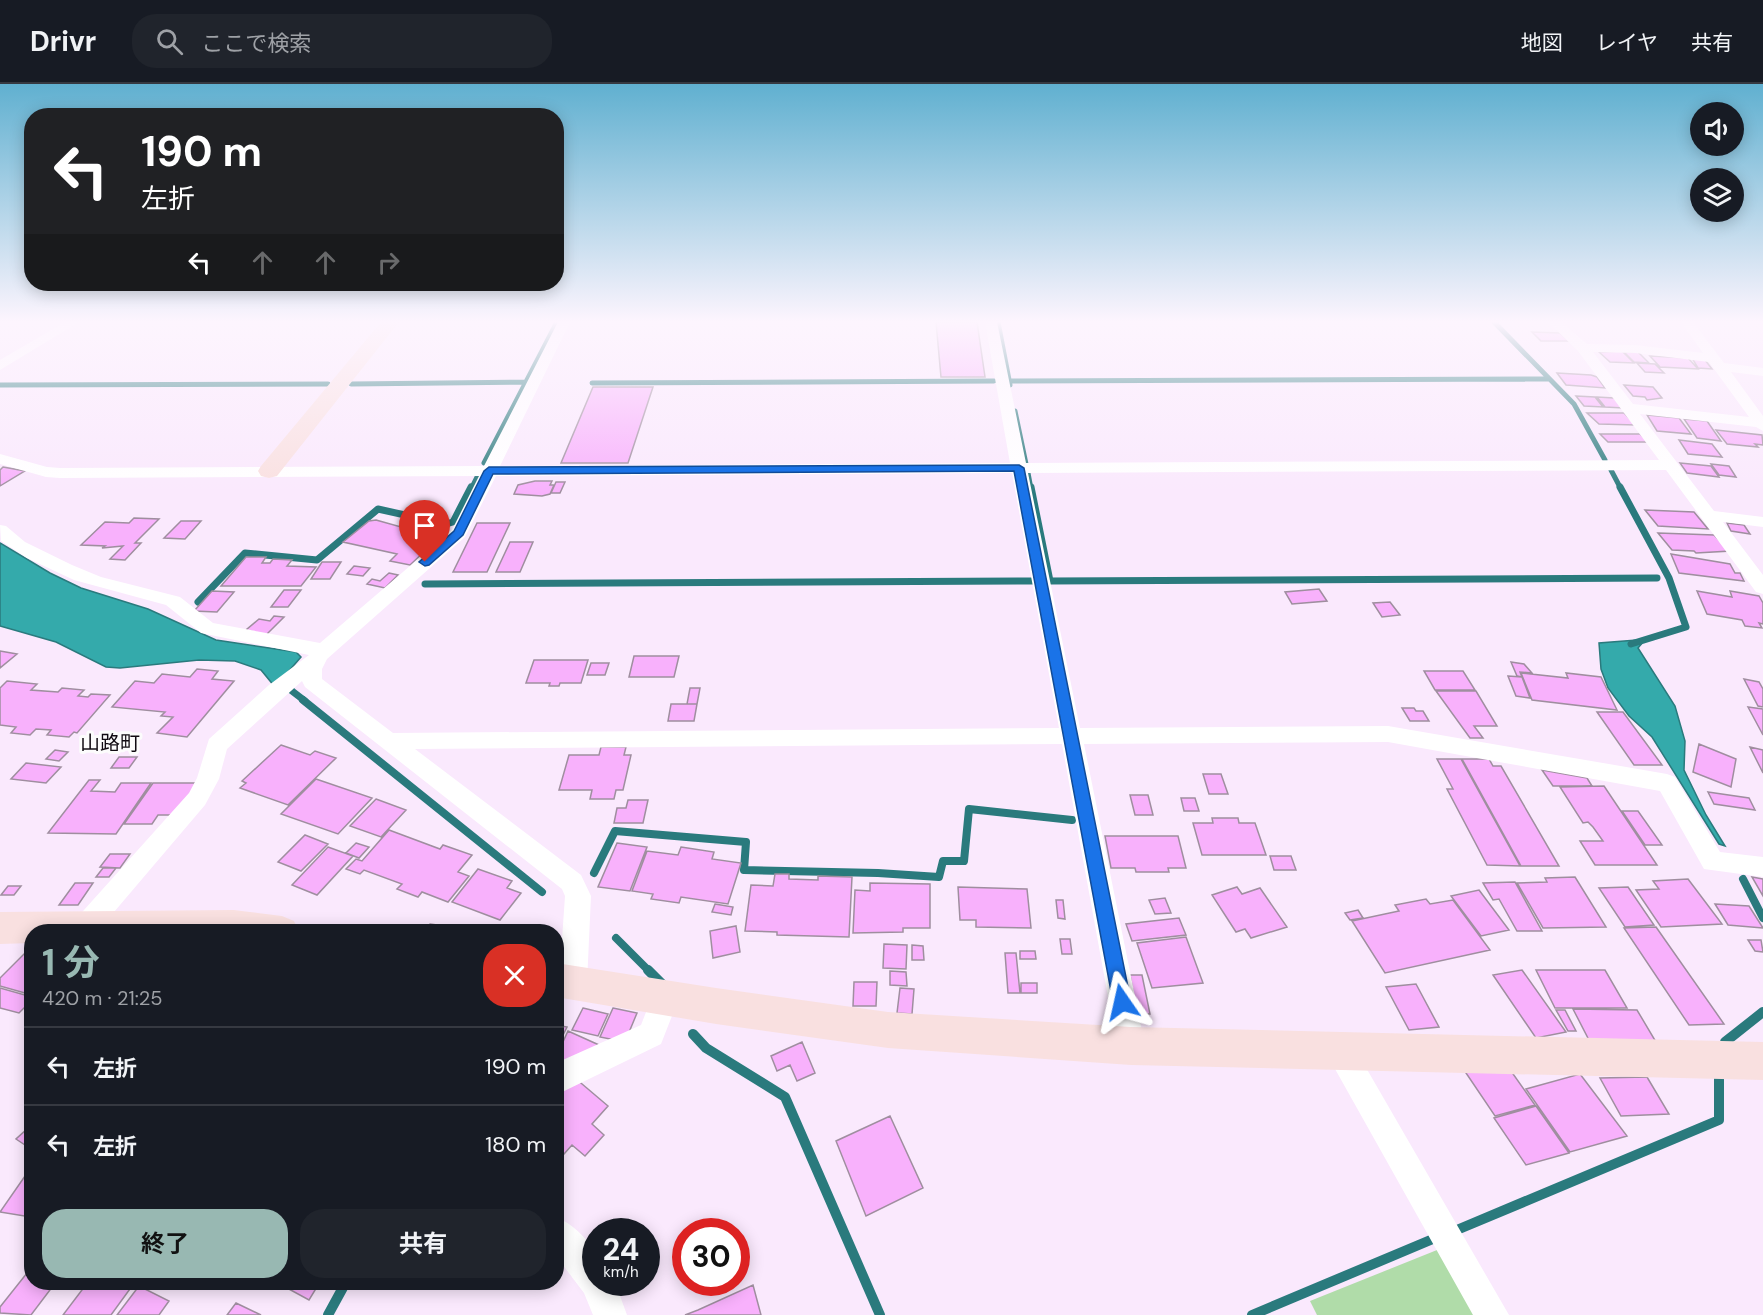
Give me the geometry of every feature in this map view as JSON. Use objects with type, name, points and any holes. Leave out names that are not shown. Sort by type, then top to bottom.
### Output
[{"type":"street","points":[[269,471],[343,379]]},
{"type":"street","points":[[71,924],[197,799],[208,779],[217,745],[283,684],[319,656],[459,533],[535,379]]},
{"type":"street","points":[[1002,379],[1131,1046]]},
{"type":"street","points":[[1607,379],[1763,588]]},
{"type":"street","points":[[1729,379],[1762,425]]},
{"type":"street","points":[[1628,408],[1762,425]]},
{"type":"street","points":[[0,459],[53,472],[1670,465]]},
{"type":"street","points":[[1707,515],[1763,522]]},
{"type":"street","points":[[0,530],[32,554],[104,584],[157,595],[173,601],[184,607],[196,622],[208,628],[319,656]]},
{"type":"street","points":[[319,656],[310,670],[312,682],[572,882],[578,896],[565,982],[888,1030],[1131,1046],[1763,1061]]},
{"type":"street","points":[[386,741],[1388,734],[1667,783],[1713,862],[1763,867]]},
{"type":"street","points":[[0,928],[24,929]]},
{"type":"street","points":[[564,1076],[651,1034],[665,998]]},
{"type":"street","points":[[1340,1050],[1492,1315]]},
{"type":"street","points":[[564,1240],[574,1248],[608,1304],[610,1315]]},
{"type":"shaded area","points":[[0,543],[50,573],[81,588],[148,609],[216,640],[296,652],[301,657],[275,687],[261,670],[235,661],[199,660],[120,668],[106,667],[56,642],[0,626]]},
{"type":"shaded area","points":[[1637,640],[1643,642],[1638,648],[1675,706],[1685,741],[1684,770],[1706,815],[1725,846],[1719,844],[1652,737],[1629,716],[1608,688],[1601,669],[1599,643]]},
{"type":"shaded area","points":[[1442,1248],[1481,1315],[1317,1315],[1310,1301]]},
{"type":"building","points":[[1562,379],[1599,379],[1605,388],[1566,385]]},
{"type":"building","points":[[1624,385],[1653,387],[1662,398],[1647,400],[1645,397],[1633,396]]},
{"type":"building","points":[[593,387],[653,387],[628,463],[561,463]]},
{"type":"building","points":[[1576,396],[1595,397],[1603,407],[1584,406]]},
{"type":"building","points":[[1597,397],[1614,398],[1623,408],[1605,407]]},
{"type":"building","points":[[1587,413],[1624,413],[1636,425],[1599,424]]},
{"type":"building","points":[[1647,415],[1679,418],[1691,434],[1657,431]]},
{"type":"building","points":[[1684,419],[1707,421],[1721,441],[1697,438]]},
{"type":"building","points":[[1716,430],[1762,435],[1763,445],[1755,444],[1758,447],[1727,444]]},
{"type":"building","points":[[1600,434],[1640,434],[1649,442],[1608,442]]},
{"type":"building","points":[[1679,440],[1712,444],[1722,457],[1688,454]]},
{"type":"building","points":[[1680,463],[1711,466],[1719,477],[1687,473]]},
{"type":"building","points":[[1711,464],[1729,466],[1736,477],[1719,475]]},
{"type":"building","points":[[3,467],[25,471],[0,486],[0,470]]},
{"type":"building","points":[[535,481],[552,481],[550,485],[554,485],[550,494],[542,496],[514,494],[518,485]]},
{"type":"building","points":[[556,482],[565,482],[560,493],[551,493]]},
{"type":"building","points":[[1645,510],[1694,512],[1708,529],[1658,526]]},
{"type":"building","points":[[134,518],[159,519],[135,543],[141,543],[125,560],[110,559],[123,546],[102,548],[105,546],[81,545],[105,522],[129,523]]},
{"type":"building","points":[[376,520],[408,529],[410,527],[422,529],[420,532],[441,536],[410,565],[390,561],[397,554],[343,542],[369,521]]},
{"type":"building","points":[[181,521],[201,521],[185,539],[164,538]]},
{"type":"building","points":[[477,523],[510,523],[487,572],[453,572]]},
{"type":"building","points":[[1727,523],[1744,525],[1750,534],[1731,531]]},
{"type":"building","points":[[1658,533],[1714,535],[1730,551],[1696,553],[1672,550]]},
{"type":"building","points":[[510,542],[533,542],[520,572],[496,572]]},
{"type":"building","points":[[1671,554],[1730,564],[1735,573],[1740,573],[1744,581],[1679,573]]},
{"type":"building","points":[[246,557],[266,557],[262,563],[270,563],[273,559],[292,560],[287,566],[316,567],[301,586],[221,586]]},
{"type":"building","points":[[322,562],[341,562],[330,579],[311,579]]},
{"type":"building","points":[[354,566],[370,568],[363,576],[347,574]]},
{"type":"building","points":[[389,573],[398,575],[385,588],[367,584],[372,579],[380,581]]},
{"type":"building","points":[[1319,589],[1327,601],[1292,604],[1285,592]]},
{"type":"building","points":[[284,590],[301,590],[288,607],[271,607]]},
{"type":"building","points":[[212,591],[234,592],[217,612],[194,611]]},
{"type":"building","points":[[1697,591],[1732,597],[1730,591],[1759,596],[1763,603],[1763,624],[1759,623],[1762,628],[1745,626],[1742,620],[1707,614]]},
{"type":"building","points":[[1390,602],[1400,615],[1382,617],[1373,603]]},
{"type":"building","points":[[274,616],[284,617],[266,635],[246,630],[259,619],[270,621]]},
{"type":"building","points":[[0,651],[17,654],[0,668]]},
{"type":"building","points":[[634,656],[679,656],[674,677],[629,677]]},
{"type":"building","points":[[534,660],[588,660],[581,683],[560,683],[559,686],[549,686],[550,683],[526,683]]},
{"type":"building","points":[[1511,662],[1524,664],[1532,673],[1520,672],[1522,677],[1517,676]]},
{"type":"building","points":[[591,663],[609,663],[605,675],[587,675]]},
{"type":"building","points":[[197,669],[218,671],[212,679],[234,681],[187,737],[157,733],[173,717],[161,716],[165,712],[112,707],[135,681],[154,683],[162,674],[190,677]]},
{"type":"building","points":[[1424,671],[1463,671],[1475,690],[1435,690]]},
{"type":"building","points":[[1521,673],[1568,678],[1566,673],[1601,677],[1617,710],[1532,700]]},
{"type":"building","points":[[1508,676],[1522,677],[1530,698],[1516,696]]},
{"type":"building","points":[[1744,679],[1759,682],[1763,689],[1763,707],[1758,706]]},
{"type":"building","points":[[7,681],[37,684],[31,690],[58,692],[62,688],[84,690],[78,696],[110,695],[77,733],[74,732],[69,737],[47,735],[51,730],[36,729],[30,735],[11,733],[16,727],[0,725],[0,688]]},
{"type":"building","points":[[690,688],[700,688],[697,704],[687,704]]},
{"type":"building","points":[[1436,691],[1476,691],[1497,726],[1474,726],[1483,738],[1470,738]]},
{"type":"building","points":[[671,704],[697,704],[694,721],[668,721]]},
{"type":"building","points":[[1748,707],[1763,709],[1763,735]]},
{"type":"building","points":[[1402,708],[1423,711],[1429,721],[1410,721]]},
{"type":"building","points":[[1597,712],[1623,712],[1662,765],[1634,765]]},
{"type":"building","points":[[1699,744],[1736,759],[1731,787],[1693,772]]},
{"type":"building","points":[[281,745],[310,755],[315,751],[336,758],[288,805],[240,788],[246,783],[242,781]]},
{"type":"building","points":[[601,747],[626,747],[624,755],[631,755],[623,790],[616,790],[614,799],[590,799],[592,790],[559,790],[569,755],[599,755]]},
{"type":"building","points":[[1750,747],[1763,750],[1763,773]]},
{"type":"building","points":[[55,750],[68,752],[59,761],[46,759]]},
{"type":"building","points":[[119,757],[137,757],[129,768],[111,768]]},
{"type":"building","points":[[1437,759],[1461,759],[1520,866],[1487,865],[1447,789],[1453,789]]},
{"type":"building","points":[[1462,759],[1489,759],[1493,766],[1501,766],[1559,866],[1521,866]]},
{"type":"building","points":[[26,763],[61,767],[46,783],[11,779]]},
{"type":"building","points":[[1542,770],[1587,778],[1592,786],[1553,786]]},
{"type":"building","points":[[1203,774],[1221,774],[1228,794],[1209,794]]},
{"type":"building","points":[[316,779],[372,798],[338,834],[281,814]]},
{"type":"building","points":[[89,780],[100,780],[91,791],[115,792],[121,783],[151,783],[116,834],[48,833]]},
{"type":"building","points":[[153,783],[198,783],[177,815],[158,815],[152,824],[124,824]]},
{"type":"building","points":[[1604,786],[1657,865],[1595,865],[1580,841],[1603,841],[1588,822],[1583,823],[1560,787]]},
{"type":"building","points":[[1708,792],[1749,798],[1755,810],[1714,804]]},
{"type":"building","points":[[1130,795],[1148,795],[1153,815],[1135,815]]},
{"type":"building","points":[[1181,798],[1195,798],[1199,811],[1184,811]]},
{"type":"building","points":[[376,799],[406,810],[381,837],[350,826]]},
{"type":"building","points":[[628,800],[648,800],[643,823],[614,823],[617,808],[626,808]]},
{"type":"building","points":[[1622,811],[1638,811],[1662,845],[1645,845]]},
{"type":"building","points":[[1212,818],[1238,818],[1239,823],[1255,823],[1266,855],[1202,855],[1193,823],[1213,823]]},
{"type":"building","points":[[389,830],[440,849],[443,845],[472,855],[458,872],[469,876],[448,902],[422,892],[418,897],[397,889],[402,884],[364,870],[360,874],[346,869],[356,859],[362,861]]},
{"type":"building","points":[[305,835],[328,844],[301,871],[278,862]]},
{"type":"building","points":[[1105,836],[1178,836],[1186,868],[1168,868],[1169,872],[1136,872],[1135,868],[1111,868]]},
{"type":"building","points":[[356,843],[369,847],[359,858],[346,853]]},
{"type":"building","points":[[617,843],[647,847],[630,891],[598,887]]},
{"type":"building","points":[[328,847],[353,856],[317,895],[292,885]]},
{"type":"building","points":[[681,847],[714,852],[712,859],[741,863],[728,904],[681,897],[679,903],[651,899],[653,894],[632,891],[647,851],[678,855]]},
{"type":"building","points":[[110,854],[130,854],[120,868],[100,867]]},
{"type":"building","points":[[1270,856],[1291,856],[1296,870],[1274,870]]},
{"type":"building","points":[[103,868],[116,868],[109,877],[96,877]]},
{"type":"building","points":[[478,869],[512,881],[507,888],[521,893],[500,920],[452,902]]},
{"type":"building","points":[[775,874],[789,874],[789,879],[818,880],[818,876],[852,877],[849,937],[777,935],[777,932],[745,931],[751,885],[773,886]]},
{"type":"building","points":[[1575,877],[1606,927],[1543,928],[1517,883],[1547,882],[1545,878]]},
{"type":"building","points":[[1752,877],[1763,879],[1763,896]]},
{"type":"building","points":[[1688,879],[1722,924],[1661,927],[1636,890],[1659,889],[1653,881]]},
{"type":"building","points":[[1515,882],[1542,931],[1517,931],[1499,899],[1493,900],[1483,883]]},
{"type":"building","points":[[75,883],[93,883],[78,905],[59,905]]},
{"type":"building","points":[[870,883],[930,884],[930,928],[903,928],[903,932],[853,933],[855,890],[870,891]]},
{"type":"building","points":[[8,886],[21,886],[14,895],[1,895]]},
{"type":"building","points":[[958,887],[1027,889],[1031,928],[976,927],[976,920],[960,920]]},
{"type":"building","points":[[1237,887],[1242,894],[1260,888],[1287,927],[1251,938],[1245,929],[1236,932],[1212,895]]},
{"type":"building","points":[[1628,887],[1654,925],[1625,927],[1599,888]]},
{"type":"building","points":[[1479,890],[1509,930],[1481,936],[1451,896]]},
{"type":"building","points":[[1165,898],[1171,913],[1155,914],[1149,900]]},
{"type":"building","points":[[1426,899],[1430,904],[1453,900],[1490,950],[1385,973],[1352,921],[1399,911],[1395,905]]},
{"type":"building","points":[[1056,900],[1063,900],[1065,919],[1058,918]]},
{"type":"building","points":[[715,904],[733,907],[731,915],[712,912]]},
{"type":"building","points":[[1715,904],[1749,906],[1763,928],[1728,925]]},
{"type":"building","points":[[1358,910],[1363,918],[1350,920],[1345,913]]},
{"type":"building","points":[[1179,918],[1186,935],[1132,941],[1126,924]]},
{"type":"building","points":[[736,926],[740,952],[713,958],[710,931]]},
{"type":"building","points":[[1656,927],[1724,1024],[1689,1025],[1624,928]]},
{"type":"building","points":[[1186,937],[1203,983],[1152,988],[1137,943]]},
{"type":"building","points":[[1060,939],[1070,939],[1072,954],[1062,954]]},
{"type":"building","points":[[1748,940],[1761,940],[1763,952],[1755,951]]},
{"type":"building","points":[[884,944],[907,945],[906,969],[883,968]]},
{"type":"building","points":[[912,945],[923,946],[924,960],[912,960]]},
{"type":"building","points":[[1020,951],[1035,951],[1036,959],[1020,959]]},
{"type":"building","points":[[1005,953],[1016,953],[1020,993],[1008,993]]},
{"type":"building","points":[[24,954],[24,993],[0,986],[0,978]]},
{"type":"building","points":[[1522,970],[1566,1032],[1536,1038],[1493,975]]},
{"type":"building","points":[[1536,970],[1605,970],[1627,1008],[1555,1008]]},
{"type":"building","points":[[890,971],[906,972],[907,986],[890,985]]},
{"type":"building","points":[[1130,975],[1142,975],[1150,1014],[1137,1014]]},
{"type":"building","points":[[854,982],[877,982],[876,1006],[853,1006]]},
{"type":"building","points":[[1021,983],[1037,983],[1037,993],[1021,993]]},
{"type":"building","points":[[1416,984],[1439,1027],[1409,1030],[1386,987]]},
{"type":"building","points":[[0,988],[24,995],[24,1008],[19,1013],[0,1008]]},
{"type":"building","points":[[900,988],[914,989],[912,1014],[897,1013]]},
{"type":"building","points":[[583,1008],[608,1014],[598,1036],[572,1030]]},
{"type":"building","points":[[613,1008],[637,1013],[625,1042],[600,1037]]},
{"type":"building","points":[[1573,1009],[1637,1010],[1656,1042],[1590,1042]]},
{"type":"building","points":[[1556,1010],[1565,1010],[1576,1031],[1568,1031]]},
{"type":"building","points":[[568,1031],[608,1049],[566,1065],[564,1064],[564,1040]]},
{"type":"building","points":[[802,1042],[815,1073],[797,1081],[790,1065],[777,1071],[771,1056]]},
{"type":"building","points":[[1464,1070],[1511,1071],[1535,1105],[1495,1116]]},
{"type":"building","points":[[1580,1074],[1627,1136],[1570,1152],[1526,1089]]},
{"type":"building","points":[[1647,1077],[1669,1114],[1621,1116],[1600,1078]]},
{"type":"building","points":[[575,1078],[608,1106],[592,1124],[604,1135],[585,1156],[572,1145],[564,1154],[564,1087]]},
{"type":"building","points":[[1536,1106],[1569,1153],[1526,1165],[1494,1118]]},
{"type":"building","points":[[890,1116],[923,1188],[866,1216],[836,1141]]},
{"type":"building","points":[[24,1132],[24,1144],[16,1139]]},
{"type":"building","points":[[24,1178],[24,1216],[0,1212]]},
{"type":"building","points":[[24,1277],[24,1290],[50,1290],[31,1315],[0,1313],[0,1307]]},
{"type":"building","points":[[753,1285],[761,1315],[685,1315],[729,1296],[750,1296],[750,1286]]},
{"type":"building","points":[[82,1290],[129,1290],[111,1315],[63,1315]]},
{"type":"building","points":[[136,1290],[147,1290],[169,1301],[159,1315],[117,1315]]},
{"type":"building","points":[[291,1290],[315,1290],[309,1300]]},
{"type":"building","points":[[236,1303],[261,1315],[227,1315]]},
{"type":"waterway","points":[[1009,381],[1428,379]]},
{"type":"waterway","points":[[1550,379],[1574,404],[1605,460]]},
{"type":"waterway","points":[[592,383],[994,381]]},
{"type":"waterway","points":[[1009,381],[1010,385]]},
{"type":"waterway","points":[[351,384],[526,382]]},
{"type":"waterway","points":[[484,463],[526,382]]},
{"type":"waterway","points":[[0,385],[328,384]]},
{"type":"waterway","points":[[1015,411],[1026,464]]},
{"type":"waterway","points":[[1611,470],[1621,489]]},
{"type":"waterway","points":[[1028,473],[1031,489]]},
{"type":"waterway","points":[[471,489],[477,477]]},
{"type":"waterway","points":[[198,602],[245,553],[317,560],[378,509],[446,524],[453,522],[471,487]]},
{"type":"waterway","points":[[1031,487],[1050,581],[1657,578]]},
{"type":"waterway","points":[[1620,487],[1669,578],[1686,627],[1631,644]]},
{"type":"waterway","points":[[425,584],[1034,581]]},
{"type":"waterway","points":[[286,682],[292,691],[305,701]]},
{"type":"waterway","points":[[303,700],[542,892]]},
{"type":"waterway","points":[[594,873],[615,831],[746,842],[744,870],[878,873],[939,877],[943,861],[964,861],[969,809],[1072,820]]},
{"type":"waterway","points":[[1743,879],[1763,918]]},
{"type":"waterway","points":[[616,938],[662,984]]},
{"type":"waterway","points":[[1725,1042],[1763,1012]]},
{"type":"waterway","points":[[693,1034],[706,1048],[785,1097],[880,1315]]},
{"type":"waterway","points":[[1452,1232],[1719,1120],[1719,1078]]},
{"type":"waterway","points":[[1252,1315],[1440,1236]]},
{"type":"waterway","points":[[328,1315],[342,1290]]},
{"type":"district","name":"山路町","points":[[110,743]]},
{"type":"route","points":[[425,562],[459,533],[489,471],[1019,468],[1122,1002]]}]
